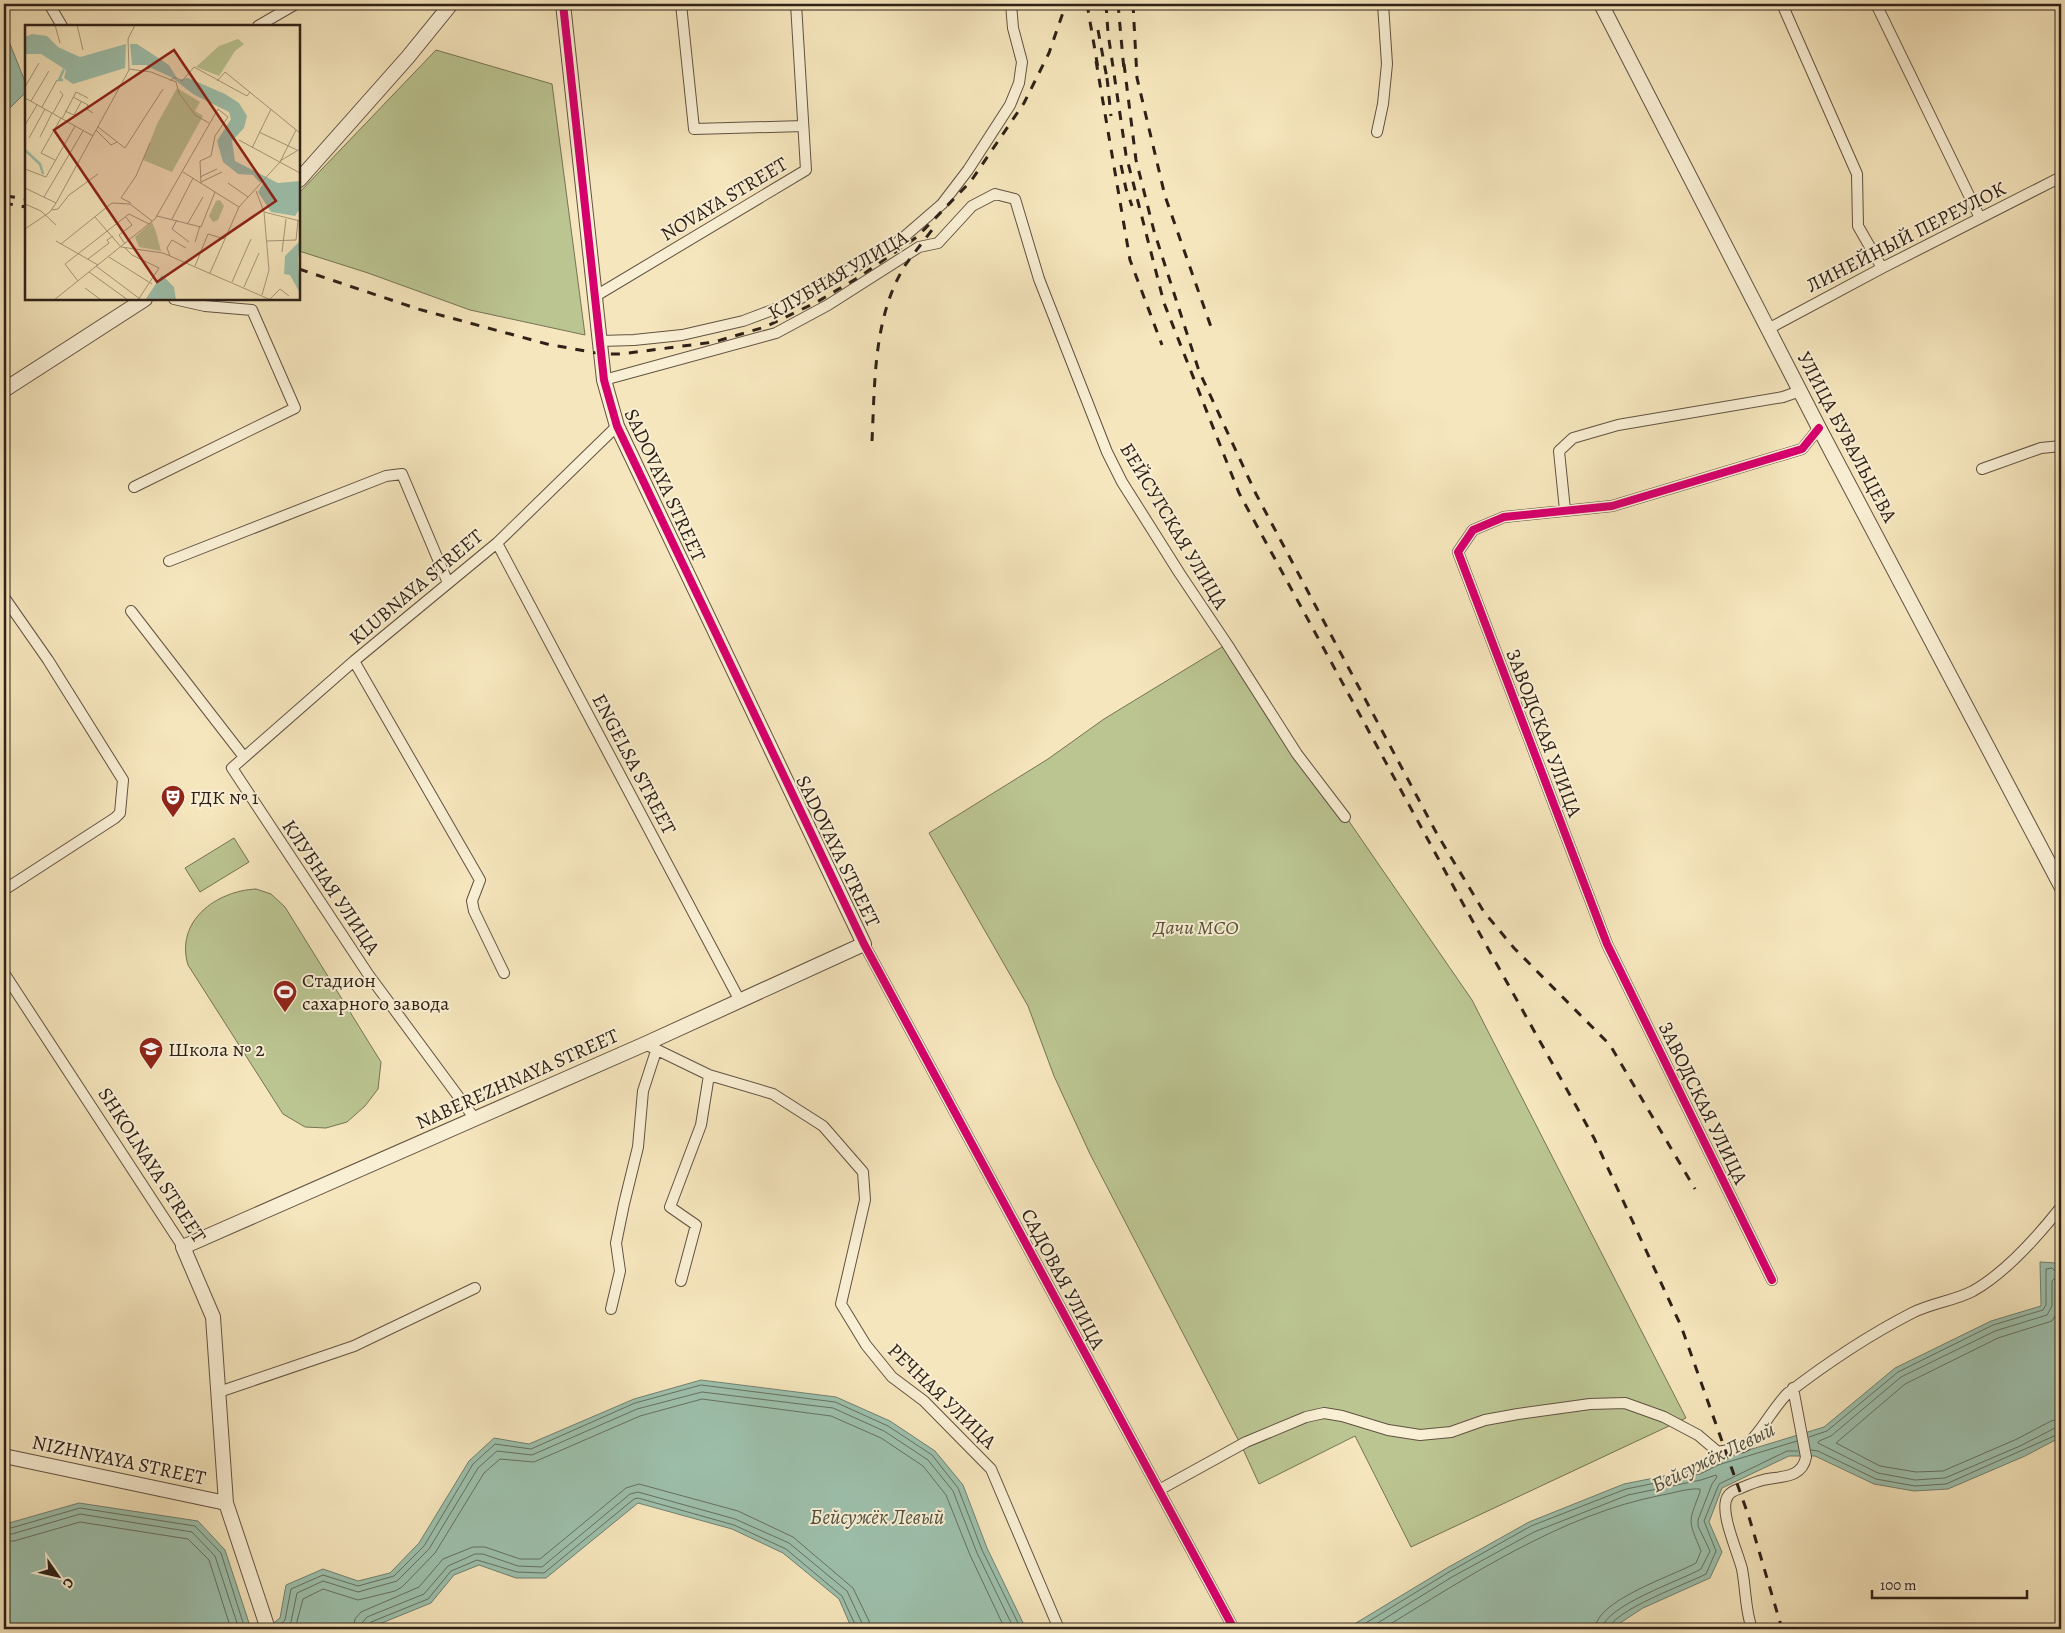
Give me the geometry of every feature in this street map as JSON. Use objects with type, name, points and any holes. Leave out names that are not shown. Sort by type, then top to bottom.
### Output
[{"type":"street","points":[[49,4],[61,25]]},
{"type":"street","points":[[260,25],[296,4]]},
{"type":"street","points":[[300,179],[408,57],[451,4]]},
{"type":"street","name":"SADOVAYA STREET","points":[[563,4],[604,380],[617,426],[864,944]]},
{"type":"street","points":[[681,4],[694,129],[804,126]]},
{"type":"street","name":"NOVAYA STREET","points":[[594,297],[806,170],[796,4]]},
{"type":"street","points":[[600,341],[682,335],[743,321],[794,302],[897,243],[942,204],[968,170],[1010,105],[1019,83],[1022,62],[1013,28],[1011,4]]},
{"type":"street","points":[[1377,132],[1383,104],[1387,64],[1383,4]]},
{"type":"street","name":"УЛИЦА БУВАЛЬЦЕВА","points":[[1601,4],[1800,391],[2061,886]]},
{"type":"street","points":[[1782,4],[1857,174],[1858,226],[1882,268]]},
{"type":"street","points":[[1876,4],[1980,218]]},
{"type":"street","name":"ЛИНЕЙНЫЙ ПЕРЕУЛОК","points":[[1768,328],[2061,177]]},
{"type":"street","name":"КЛУБНАЯ УЛИЦА","points":[[604,380],[776,333],[828,305],[919,247],[938,243],[972,206],[995,194],[1015,199]]},
{"type":"street","name":"БЕЙСУГСКАЯ УЛИЦА","points":[[1015,199],[1039,279],[1107,452],[1122,482],[1297,754],[1345,817]]},
{"type":"street","points":[[4,390],[143,300]]},
{"type":"street","points":[[134,487],[295,408],[252,310],[205,306],[178,300]]},
{"type":"street","points":[[1565,510],[1559,451],[1573,438],[1618,425],[1784,397],[1800,391]]},
{"type":"street","name":"KLUBNAYA STREET","points":[[244,758],[354,661],[497,543],[617,426]]},
{"type":"street","name":"ЗАВОДСКАЯ УЛИЦА","points":[[1772,1280],[1607,944],[1458,552],[1473,530],[1504,517],[1612,506],[1802,449],[1820,428]]},
{"type":"street","points":[[1982,468],[2041,448],[2061,446]]},
{"type":"street","points":[[168,561],[386,476],[402,474],[448,583]]},
{"type":"street","name":"ENGELSA STREET","points":[[497,543],[740,1001]]},
{"type":"street","points":[[4,596],[48,660],[123,780],[120,813],[115,818],[4,890]]},
{"type":"street","points":[[131,611],[244,758]]},
{"type":"street","points":[[354,661],[480,880],[472,901],[474,911],[504,973]]},
{"type":"street","name":"КЛУБНАЯ УЛИЦА","points":[[244,758],[232,768],[368,974],[475,1119]]},
{"type":"street","name":"NABEREZHNAYA STREET","points":[[184,1247],[475,1119],[651,1048],[740,1001],[864,944]]},
{"type":"street","name":"САДОВАЯ УЛИЦА","points":[[864,944],[1234,1629]]},
{"type":"street","name":"SHKOLNAYA STREET","points":[[4,973],[184,1247],[213,1317],[226,1503],[268,1629]]},
{"type":"street","points":[[611,1309],[620,1271],[616,1244],[638,1147],[643,1091],[651,1048]]},
{"type":"street","name":"РЕЧНАЯ УЛИЦА","points":[[651,1048],[709,1075],[773,1094],[823,1126],[863,1172],[865,1200],[841,1304],[866,1345],[892,1378],[924,1401],[991,1469],[1059,1629]]},
{"type":"street","points":[[681,1281],[696,1225],[670,1207],[701,1125],[709,1075]]},
{"type":"street","points":[[1159,1490],[1246,1442],[1306,1417],[1324,1413],[1342,1416],[1388,1430],[1420,1435],[1451,1432],[1486,1420],[1518,1414],[1590,1404],[1625,1403],[1664,1417],[1698,1435],[1718,1452],[1744,1446],[1762,1426],[1777,1403],[1794,1388],[1884,1328],[1915,1312],[1939,1305],[1973,1291],[1999,1273],[2061,1207]]},
{"type":"street","points":[[219,1392],[354,1346],[474,1288]]},
{"type":"street","points":[[1752,1629],[1748,1619],[1742,1570],[1725,1512],[1725,1502],[1732,1491],[1762,1480],[1786,1477],[1800,1471],[1806,1457],[1794,1388]]},
{"type":"street","name":"NIZHNYAYA STREET","points":[[4,1456],[226,1503]]},
{"type":"green space","points":[[436,50],[552,84],[585,335],[470,310],[368,273],[300,251],[300,192]]},
{"type":"green space","name":"Дачи МСО","points":[[1227,644],[1472,1000],[1686,1418],[1411,1547],[1355,1436],[1259,1484],[1243,1449],[1090,1154],[1054,1076],[1028,1006],[929,833],[1048,759],[1104,719]]},
{"type":"green space","points":[[234,838],[249,862],[200,892],[185,868]]},
{"type":"green space","name":"Стадион сахарного завода","points":[[256,889],[271,894],[285,907],[381,1062],[378,1089],[365,1106],[347,1122],[326,1128],[305,1127],[283,1114],[188,965],[186,949],[188,935],[193,922],[202,911],[213,902],[227,896],[241,891]]},
{"type":"water","points":[[4,29],[25,82],[25,93],[4,114]]},
{"type":"water","name":"Бейсужёк Левый","points":[[2040,1262],[2056,1263],[2061,1272],[2061,1437],[2025,1456],[1948,1489],[1914,1491],[1874,1484],[1815,1456],[1789,1456],[1722,1488],[1709,1522],[1722,1552],[1710,1578],[1643,1608],[1611,1629],[1346,1629],[1447,1568],[1529,1522],[1624,1484],[1699,1469],[1716,1460],[1824,1427],[1895,1368],[1991,1321],[2041,1306]]},
{"type":"water","name":"Бейсужёк Левый","points":[[701,1380],[836,1397],[890,1421],[935,1451],[963,1485],[987,1548],[1026,1629],[852,1629],[839,1599],[783,1553],[732,1529],[638,1503],[546,1578],[516,1578],[479,1565],[454,1575],[431,1603],[367,1629],[266,1629],[280,1618],[286,1585],[323,1569],[358,1581],[390,1573],[419,1543],[469,1461],[494,1438],[529,1444],[634,1399]]},
{"type":"water","points":[[79,1503],[198,1521],[225,1550],[251,1629],[4,1629],[4,1520],[9,1523]]},
{"type":"railway","points":[[300,269],[418,309],[547,344],[602,354],[621,354],[714,342],[765,327],[817,302],[859,277],[917,237],[971,181],[1024,103],[1049,53],[1066,4]]},
{"type":"railway","points":[[1087,4],[1098,68]]},
{"type":"railway","points":[[1106,4],[1108,33],[1126,155],[1164,303],[1239,493],[1457,893],[1594,1138],[1681,1326],[1749,1517],[1782,1629]]},
{"type":"railway","points":[[1118,4],[1124,70]]},
{"type":"railway","points":[[1133,4],[1137,78],[1165,196],[1211,327]]},
{"type":"railway","points":[[1098,30],[1108,84]]},
{"type":"railway","points":[[1096,61],[1130,260],[1162,345]]},
{"type":"railway","points":[[1124,64],[1136,160],[1154,231],[1199,371],[1256,494],[1437,834],[1484,912],[1514,948],[1610,1045],[1695,1189]]},
{"type":"railway","points":[[1107,78],[1111,116]]},
{"type":"railway","points":[[1121,165],[1132,206]]},
{"type":"railway","points":[[6,196],[25,199]]},
{"type":"railway","points":[[4,203],[25,207]]},
{"type":"railway","points":[[872,441],[875,373],[887,305],[895,284],[906,264],[932,230]]},
{"type":"cycle path","points":[[563,4],[604,380],[617,426],[864,944],[1234,1629]]},
{"type":"cycle path","points":[[1772,1280],[1607,944],[1458,552],[1473,530],[1504,517],[1612,506],[1802,449],[1819,428]]},
{"type":"place","name":"ГДК № 1","points":[[173,818]]},
{"type":"place","name":"Стадион сахарного завода","points":[[285,1013]]},
{"type":"place","name":"Школа № 2","points":[[151,1070]]}]
